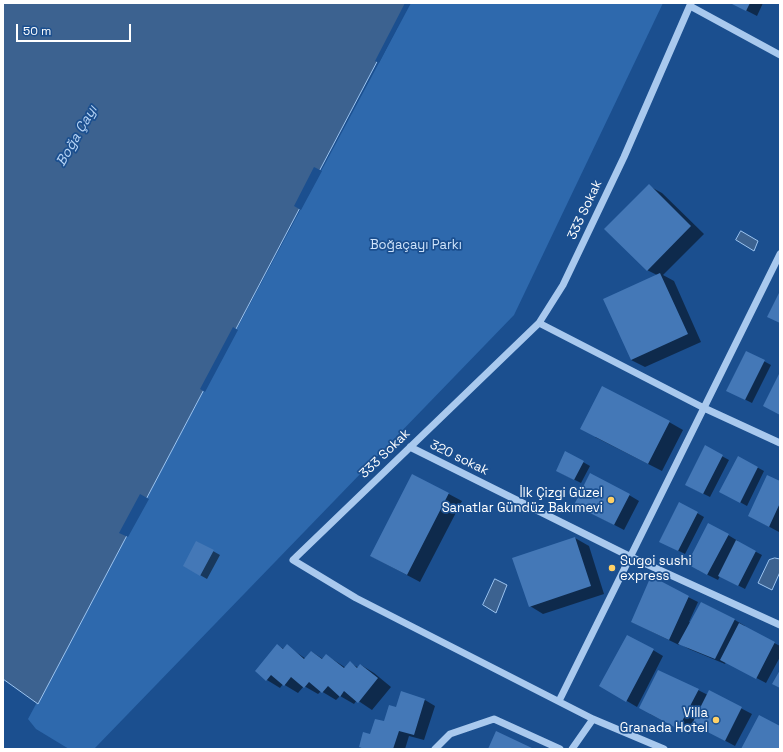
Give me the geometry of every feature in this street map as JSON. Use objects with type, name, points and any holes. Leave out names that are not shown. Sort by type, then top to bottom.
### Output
[{"type":"street","points":[[690,4],[780,55]]},
{"type":"street","name":"333 Sokak","points":[[664,749],[593,719],[559,702],[356,598],[294,560],[538,322],[566,278],[624,157],[690,4]]},
{"type":"street","points":[[559,702],[780,255]]},
{"type":"street","points":[[538,322],[704,408],[780,443]]},
{"type":"street","name":"320 sokak","points":[[410,447],[631,557],[780,625]]},
{"type":"street","points":[[435,749],[450,734],[494,719],[560,749]]},
{"type":"street","points":[[572,749],[593,719]]},
{"type":"green space","name":"Boğaçayı Parkı","points":[[411,3],[663,3],[514,315],[94,749],[69,749],[36,729],[28,719]]},
{"type":"water","name":"Boğa Çayı","points":[[3,3],[408,3],[38,704],[3,679]]},
{"type":"water","points":[[741,231],[758,241],[754,251],[736,240]]},
{"type":"water","points":[[775,558],[780,559],[780,572],[772,590],[758,583],[769,560]]},
{"type":"water","points":[[495,579],[507,585],[496,613],[483,605]]},
{"type":"pier","points":[[405,3],[410,3],[379,63],[375,61]]},
{"type":"pier","points":[[314,167],[322,171],[301,210],[294,206]]},
{"type":"pier","points":[[233,327],[238,330],[205,392],[200,389]]},
{"type":"pier","points":[[140,494],[149,499],[128,537],[119,533]]},
{"type":"building","points":[[730,3],[750,3],[746,11]]},
{"type":"building","points":[[649,184],[691,226],[647,271],[604,229]]},
{"type":"building","points":[[660,273],[688,334],[631,360],[603,299]]},
{"type":"building","points":[[780,291],[780,323],[767,317]]},
{"type":"building","points":[[746,351],[765,360],[745,400],[726,391]]},
{"type":"building","points":[[780,372],[780,415],[763,406]]},
{"type":"building","points":[[602,386],[670,421],[648,464],[580,429]]},
{"type":"building","points":[[705,445],[723,455],[703,494],[685,485]]},
{"type":"building","points":[[565,451],[584,461],[574,480],[556,471]]},
{"type":"building","points":[[738,456],[758,467],[740,503],[719,492]]},
{"type":"building","points":[[590,473],[630,494],[614,525],[574,505]]},
{"type":"building","points":[[412,474],[449,493],[407,575],[370,556]]},
{"type":"building","points":[[767,475],[780,481],[780,503],[769,527],[748,516]]},
{"type":"building","points":[[679,502],[698,512],[678,551],[659,542]]},
{"type":"building","points":[[708,523],[729,534],[707,575],[687,564]]},
{"type":"building","points":[[575,537],[591,586],[529,607],[512,558]]},
{"type":"building","points":[[736,540],[756,551],[738,586],[718,576]]},
{"type":"building","points":[[196,541],[214,550],[200,576],[183,566]]},
{"type":"building","points":[[651,576],[689,596],[669,640],[631,622]]},
{"type":"building","points":[[701,602],[735,619],[715,659],[678,644]]},
{"type":"building","points":[[739,623],[775,642],[756,679],[720,660]]},
{"type":"building","points":[[627,635],[654,649],[626,702],[599,686]]},
{"type":"building","points":[[277,644],[283,649],[287,644],[304,659],[311,651],[322,659],[326,654],[344,668],[350,661],[357,668],[360,664],[378,678],[358,703],[344,691],[340,697],[328,686],[322,693],[309,682],[304,688],[291,677],[284,686],[271,675],[266,681],[255,671]]},
{"type":"building","points":[[658,670],[699,689],[678,729],[639,708]]},
{"type":"building","points":[[780,670],[780,688],[772,684]]},
{"type":"building","points":[[709,690],[742,707],[725,741],[692,724]]},
{"type":"building","points":[[401,691],[425,699],[414,735],[399,731],[393,749],[364,749],[359,747],[363,732],[370,734],[375,719],[384,721],[389,705],[396,707]]},
{"type":"building","points":[[759,715],[780,726],[780,749],[741,749]]},
{"type":"building","points":[[496,731],[534,749],[488,749]]},
{"type":"place","name":"İlk Çizgi Güzel Sanatlar Gündüz Bakımevi","points":[[611,500]]},
{"type":"place","name":"Sugoi sushi express","points":[[612,568]]},
{"type":"place","name":"Villa Granada Hotel","points":[[716,720]]}]
